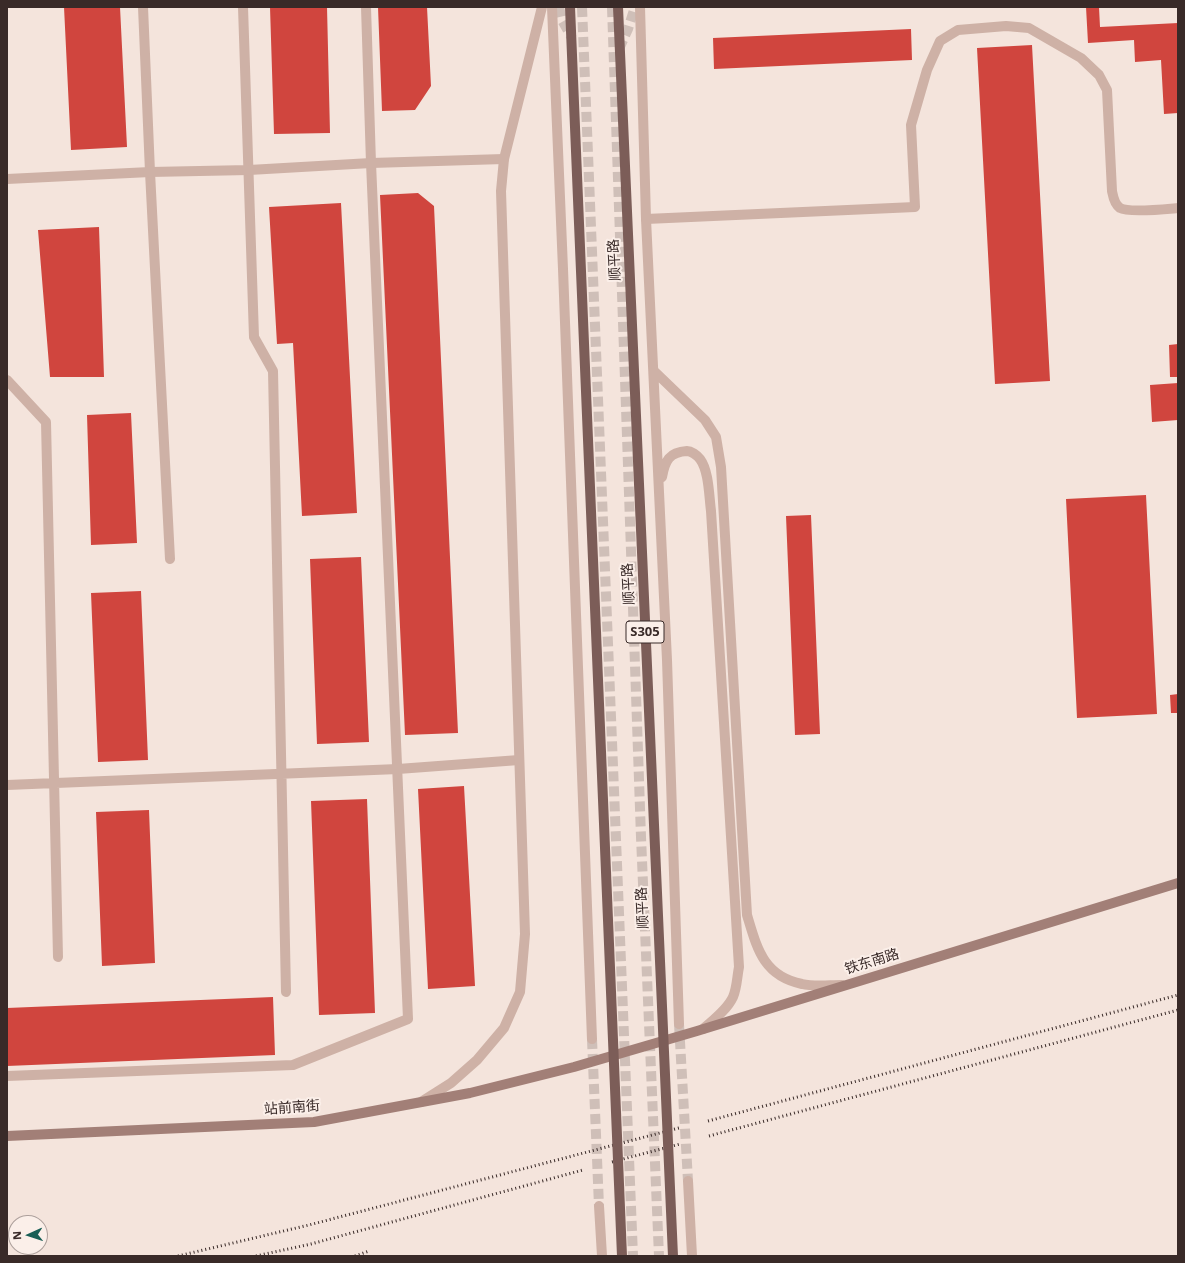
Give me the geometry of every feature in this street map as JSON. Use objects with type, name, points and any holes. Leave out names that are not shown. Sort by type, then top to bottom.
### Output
[{"type":"main road","points":[[570,7],[622,1256]]},
{"type":"main road","name":"顺平路","points":[[618,7],[673,1256]]},
{"type":"main road","name":"铁东南路","points":[[574,1067],[703,1029],[1178,883]]},
{"type":"main road","name":"站前南街","points":[[7,1136],[314,1122],[470,1093],[574,1067]]},
{"type":"street","points":[[143,7],[170,559]]},
{"type":"street","points":[[243,7],[254,337],[273,371],[286,992]]},
{"type":"street","points":[[7,1076],[292,1064],[408,1018],[371,163],[366,7]]},
{"type":"street","points":[[421,1102],[451,1083],[477,1060],[504,1028],[520,992],[525,934],[501,191],[504,159],[542,7]]},
{"type":"street","points":[[552,7],[592,1039]]},
{"type":"street","points":[[640,7],[646,219],[667,660],[679,1024]]},
{"type":"street","points":[[646,219],[915,208],[911,125],[927,70],[940,41],[958,30],[1006,26],[1029,28],[1081,58],[1099,75],[1107,90],[1112,190],[1114,200],[1120,208],[1134,210],[1178,208]]},
{"type":"street","points":[[7,179],[150,172],[249,170],[371,163],[504,159]]},
{"type":"street","points":[[654,371],[705,420],[716,437],[721,468],[747,915],[756,945],[767,966],[786,980],[803,984],[846,985]]},
{"type":"street","points":[[7,380],[46,422],[58,957]]},
{"type":"street","points":[[659,493],[664,466],[670,456],[678,452],[690,451],[700,458],[705,469],[710,511],[738,967],[737,982],[732,998],[722,1012],[703,1029]]},
{"type":"street","points":[[7,785],[398,769],[519,760]]},
{"type":"street","points":[[688,1180],[692,1256]]},
{"type":"street","points":[[599,1206],[602,1256]]},
{"type":"building","points":[[64,7],[120,7],[127,147],[71,150]]},
{"type":"building","points":[[270,7],[327,7],[330,133],[274,134]]},
{"type":"building","points":[[378,7],[427,7],[431,86],[415,110],[382,111]]},
{"type":"building","points":[[1086,7],[1099,7],[1100,27],[1178,23],[1178,113],[1164,114],[1161,60],[1135,62],[1134,40],[1088,43]]},
{"type":"building","points":[[911,29],[912,60],[714,69],[713,38]]},
{"type":"building","points":[[1032,45],[1050,381],[995,384],[977,48]]},
{"type":"building","points":[[418,193],[434,206],[458,733],[405,735],[380,195]]},
{"type":"building","points":[[341,203],[357,513],[302,516],[293,343],[277,344],[269,207]]},
{"type":"building","points":[[99,227],[104,377],[50,377],[38,230]]},
{"type":"building","points":[[1178,344],[1178,377],[1170,377],[1169,345]]},
{"type":"building","points":[[1178,383],[1178,420],[1152,422],[1150,385]]},
{"type":"building","points":[[131,413],[137,543],[91,545],[87,415]]},
{"type":"building","points":[[1146,495],[1157,714],[1077,718],[1066,499]]},
{"type":"building","points":[[811,515],[820,734],[795,735],[786,516]]},
{"type":"building","points":[[361,557],[369,742],[317,744],[310,559]]},
{"type":"building","points":[[141,591],[148,760],[98,762],[91,593]]},
{"type":"building","points":[[1178,694],[1178,713],[1171,713],[1170,695]]},
{"type":"building","points":[[464,786],[475,986],[428,989],[418,789]]},
{"type":"building","points":[[367,799],[375,1013],[319,1015],[311,801]]},
{"type":"building","points":[[149,810],[155,963],[102,966],[96,812]]},
{"type":"building","points":[[273,997],[275,1055],[7,1066],[7,1008]]},
{"type":"tunnel","points":[[559,7],[562,20],[572,38]]},
{"type":"tunnel","points":[[582,7],[633,1256]]},
{"type":"tunnel","points":[[612,7],[641,837],[659,1256]]},
{"type":"tunnel","points":[[619,49],[628,29],[635,7]]},
{"type":"tunnel","points":[[679,1024],[688,1181]]},
{"type":"tunnel","points":[[592,1039],[599,1206]]},
{"type":"railway","points":[[708,1121],[1178,995]]},
{"type":"railway","points":[[709,1136],[1178,1010]]},
{"type":"railway","points":[[178,1256],[309,1225],[679,1128]]},
{"type":"railway","points":[[612,1162],[680,1144]]},
{"type":"railway","points":[[256,1256],[311,1244],[583,1170]]},
{"type":"railway","points":[[355,1256],[369,1251]]}]
